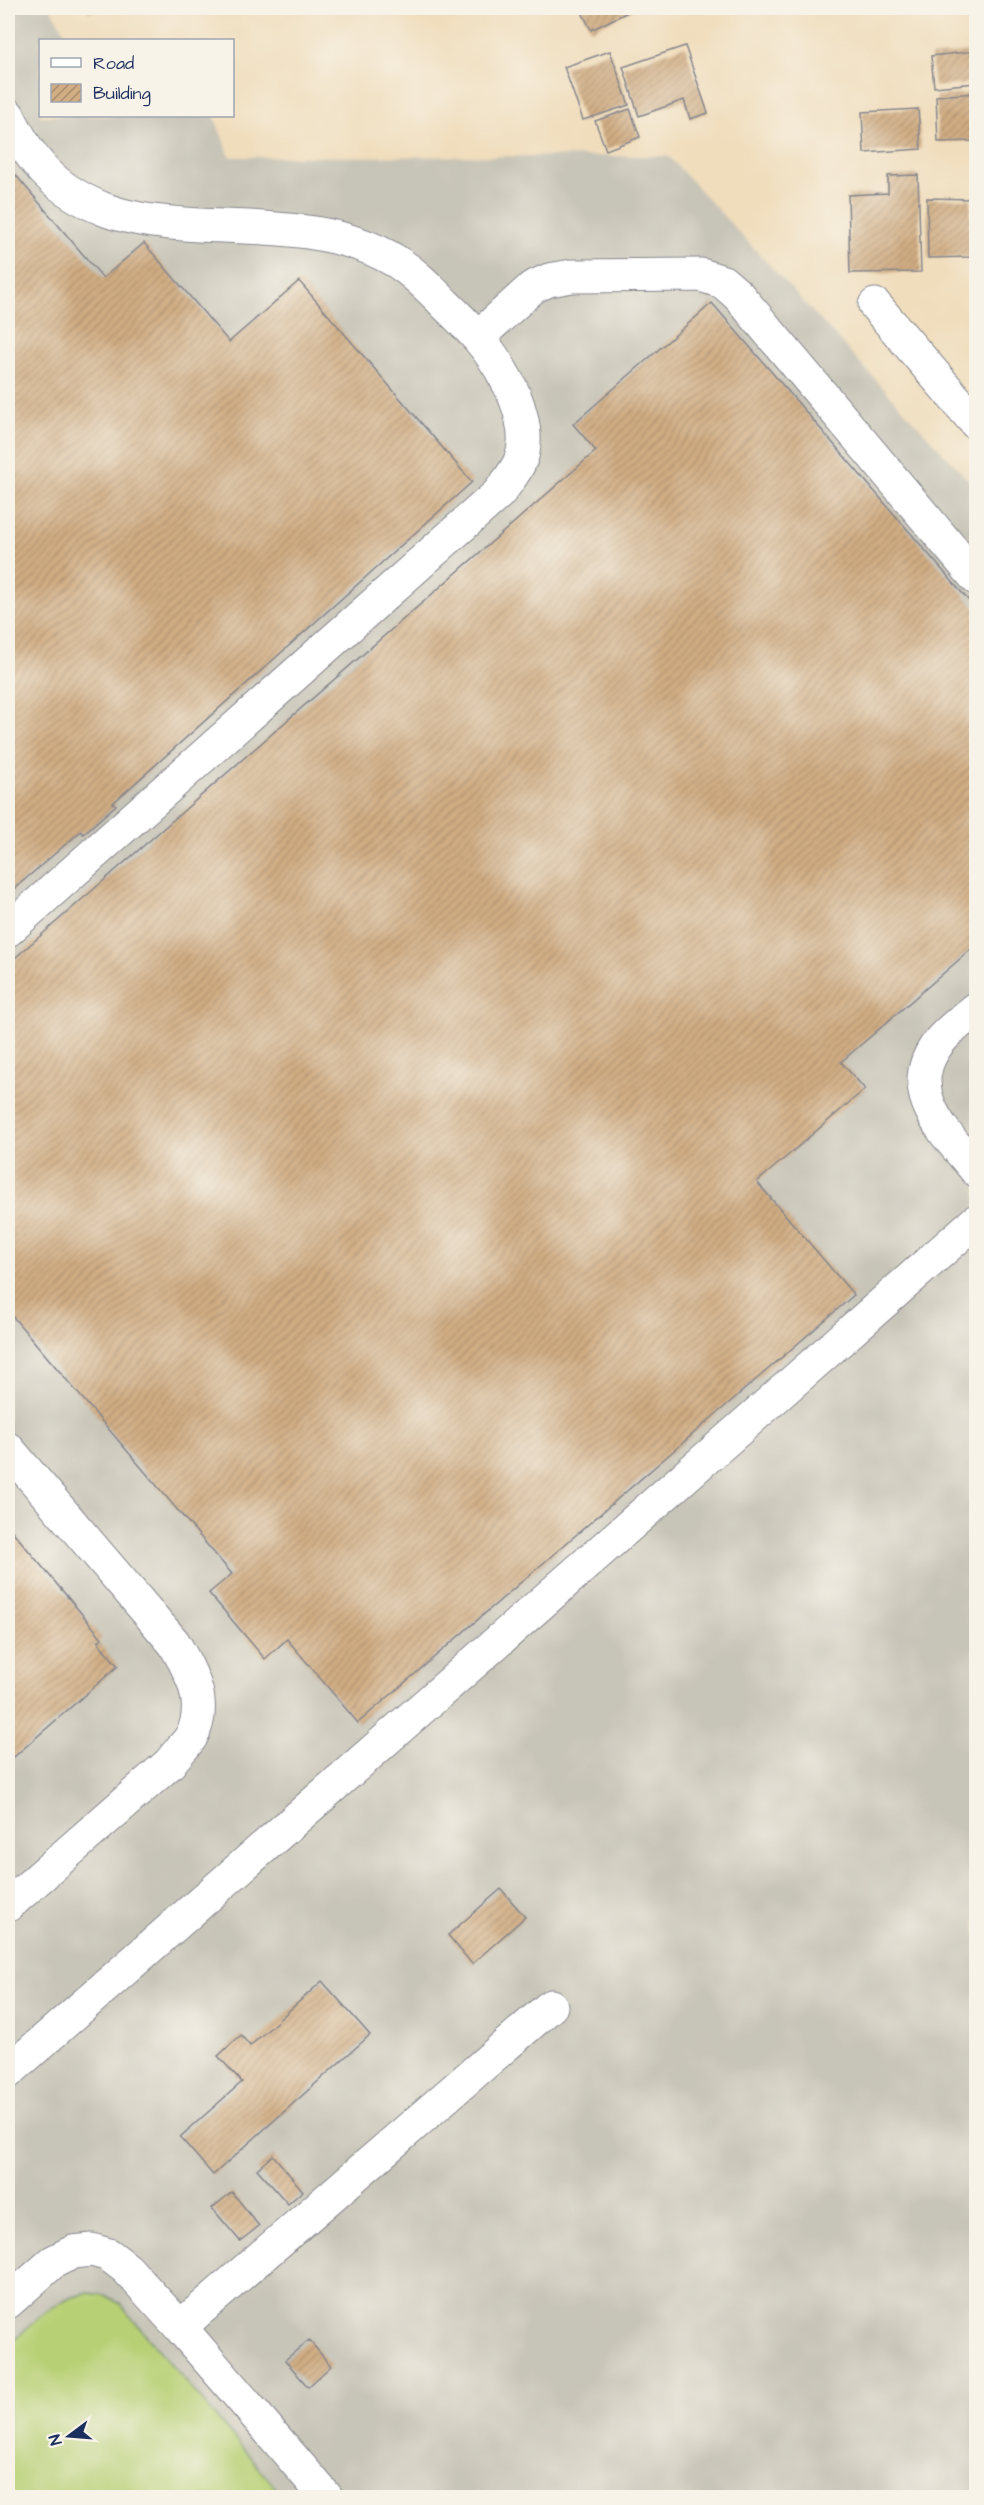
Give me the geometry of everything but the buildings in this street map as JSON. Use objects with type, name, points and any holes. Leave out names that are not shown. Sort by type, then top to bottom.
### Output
[{"type":"street","points":[[8,116],[31,159],[61,186],[80,199],[126,217],[151,222],[294,230],[372,248],[399,262],[423,282],[478,336],[500,366],[512,388],[520,411],[524,438],[522,457],[514,475],[499,493],[8,930]]},
{"type":"street","points":[[478,336],[533,287],[549,280],[572,276],[701,275],[723,282],[746,304],[976,578]]},
{"type":"street","points":[[875,305],[976,423]]},
{"type":"street","points":[[976,1009],[939,1042],[930,1056],[924,1084],[928,1104],[937,1123],[976,1170]]},
{"type":"street","points":[[8,2072],[976,1221]]},
{"type":"street","points":[[8,1449],[174,1643],[193,1675],[199,1707],[191,1736],[170,1762],[8,1905]]},
{"type":"street","points":[[180,2327],[551,2006]]},
{"type":"street","points":[[8,2302],[53,2262],[73,2252],[92,2250],[109,2255],[127,2269],[180,2327],[327,2498]]},
{"type":"shaded area","points":[[8,8],[50,8],[69,39],[39,39],[39,117],[214,117],[230,157],[668,156],[976,488],[976,2497],[8,2498]]},
{"type":"green space","points":[[89,2293],[106,2295],[120,2304],[284,2497],[8,2497],[8,2346],[54,2306]]}]
